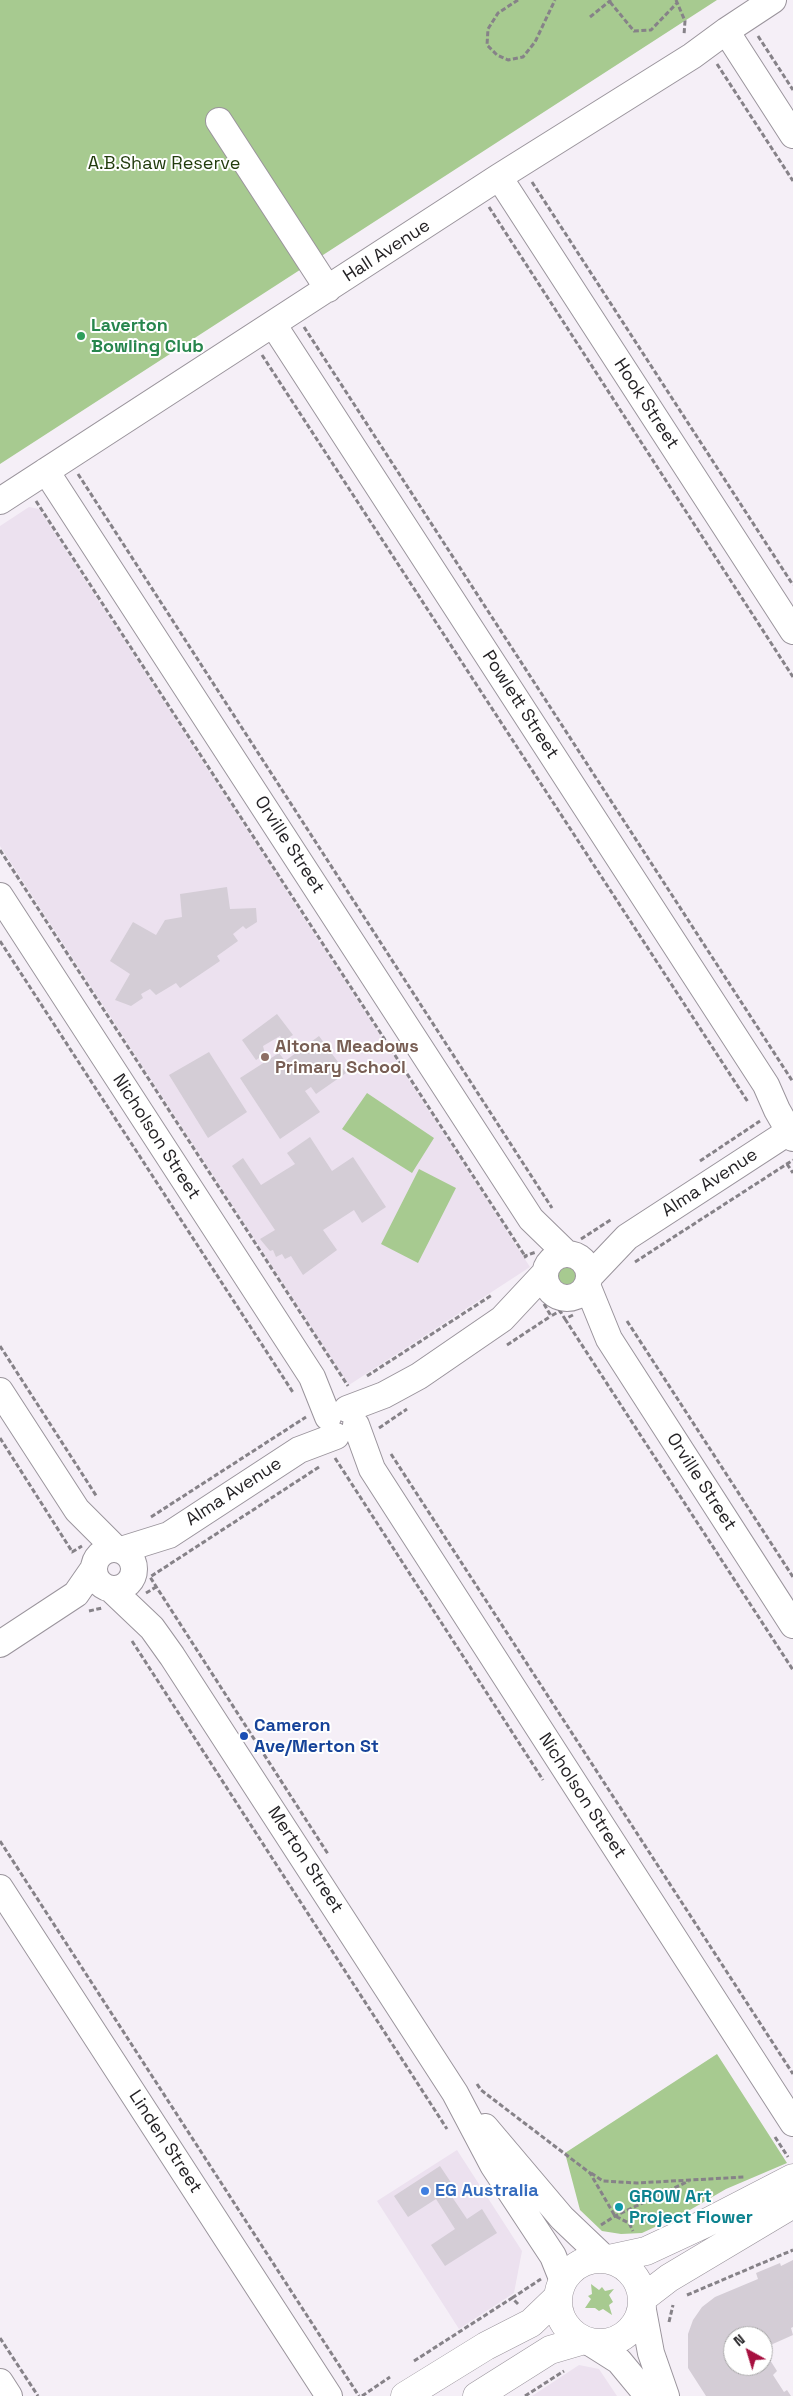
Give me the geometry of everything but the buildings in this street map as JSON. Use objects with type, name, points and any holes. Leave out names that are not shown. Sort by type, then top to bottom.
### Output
[{"type":"main road","points":[[405,2396],[486,2346],[531,2323],[554,2284],[580,2263],[592,2259],[607,2259],[646,2251],[793,2178]]},
{"type":"main road","points":[[643,2302],[673,2289],[793,2204]]},
{"type":"main road","points":[[490,2392],[550,2350],[587,2341],[604,2343],[618,2340],[630,2331],[639,2319],[643,2302],[640,2285],[633,2273],[622,2264],[607,2259]]},
{"type":"main road","points":[[554,2284],[559,2311],[564,2323],[572,2333],[587,2341]]},
{"type":"street","name":"Hall Avenue","points":[[0,502],[500,178],[703,58],[726,31],[773,0]]},
{"type":"street","points":[[726,31],[793,135]]},
{"type":"street","points":[[218,122],[328,289]]},
{"type":"street","name":"Hook Street","points":[[500,178],[793,630]]},
{"type":"street","name":"Powlett Street","points":[[273,324],[766,1085],[780,1123]]},
{"type":"street","name":"Orville Street","points":[[46,471],[542,1214],[548,1257]]},
{"type":"street","name":"Nicholson Street","points":[[0,896],[793,2123]]},
{"type":"street","name":"Alma Avenue","points":[[502,1319],[548,1257],[622,1226],[780,1123]]},
{"type":"street","name":"Alma Avenue","points":[[76,1594],[85,1557],[105,1551],[119,1576],[169,1535],[299,1450],[341,1426],[384,1395],[419,1376],[502,1319],[543,1301],[573,1295],[622,1226]]},
{"type":"street","points":[[548,1257],[585,1264],[573,1295],[547,1285],[548,1257]]},
{"type":"street","name":"Orville Street","points":[[573,1295],[609,1339],[793,1625]]},
{"type":"street","name":"Merton Street","points":[[0,1391],[88,1505],[119,1576],[141,1596],[141,1633],[465,2087],[501,2160],[553,2256],[554,2284]]},
{"type":"street","name":"Merton Street","points":[[85,1557],[88,1505]]},
{"type":"street","points":[[0,1644],[76,1594],[96,1593],[119,1576]]},
{"type":"street","name":"Linden Street","points":[[0,1888],[329,2396]]},
{"type":"street","name":"Merton Street","points":[[501,2160],[581,2237],[607,2259]]},
{"type":"street","points":[[643,2302],[651,2353],[666,2396]]},
{"type":"street","points":[[587,2341],[620,2361],[648,2396]]},
{"type":"street","points":[[0,2382],[9,2396]]},
{"type":"path","points":[[518,0],[498,13],[488,29],[487,45],[497,56],[508,60],[522,57],[536,42],[555,0]]},
{"type":"path","points":[[590,17],[611,1],[634,31],[652,30],[677,1],[686,21],[684,38],[703,58],[793,181]]},
{"type":"path","points":[[756,33],[793,90]]},
{"type":"path","points":[[530,180],[793,585]]},
{"type":"path","points":[[488,207],[793,677]]},
{"type":"path","points":[[304,327],[793,1082]]},
{"type":"path","points":[[262,354],[751,1106]]},
{"type":"path","points":[[77,474],[542,1214]]},
{"type":"path","points":[[36,500],[548,1257],[569,1233],[576,1242],[622,1226]]},
{"type":"path","points":[[0,850],[349,1388],[358,1383]]},
{"type":"path","points":[[0,941],[297,1399]]},
{"type":"path","points":[[696,1163],[780,1123]]},
{"type":"path","points":[[787,1164],[793,1173]]},
{"type":"path","points":[[366,1377],[500,1290]]},
{"type":"path","points":[[573,1295],[793,1670]]},
{"type":"path","points":[[623,1316],[793,1577]]},
{"type":"path","points":[[0,1346],[88,1505]]},
{"type":"path","points":[[147,1520],[308,1416],[302,1408]]},
{"type":"path","points":[[330,1857],[150,1577],[341,1426]]},
{"type":"path","points":[[0,1438],[85,1557]]},
{"type":"path","points":[[387,1447],[793,2074]]},
{"type":"path","points":[[76,1594],[88,1611],[94,1612],[119,1576]]},
{"type":"path","points":[[141,1633],[448,2131]]},
{"type":"path","points":[[0,1841],[360,2396]]},
{"type":"path","points":[[465,2087],[481,2090],[603,2181],[637,2183],[751,2176]]},
{"type":"path","points":[[590,2173],[615,2216],[629,2223],[646,2251]]},
{"type":"path","points":[[581,2237],[615,2216],[692,2180]]},
{"type":"path","points":[[669,2328],[673,2289],[793,2250]]},
{"type":"path","points":[[512,2298],[541,2279],[554,2284]]},
{"type":"path","points":[[0,2338],[38,2396]]},
{"type":"path","points":[[525,2396],[569,2367]]},
{"type":"shaded area","name":"Altona Meadows Primary School","points":[[29,507],[39,509],[530,1267],[349,1385],[0,846],[0,526]]},
{"type":"shaded area","name":"EG Australia","points":[[457,2150],[522,2251],[514,2293],[459,2329],[377,2201]]},
{"type":"shaded area","points":[[579,2365],[599,2369],[617,2396],[532,2396]]},
{"type":"green space","name":"A.B.Shaw Reserve","points":[[0,0],[717,0],[0,464]]},
{"type":"green space","points":[[367,1093],[434,1138],[412,1173],[342,1129]]},
{"type":"green space","points":[[419,1169],[456,1188],[418,1263],[381,1244]]},
{"type":"green space","points":[[568,1265],[575,1268],[578,1275],[575,1282],[568,1285],[561,1282],[558,1275],[561,1268]]},
{"type":"green space","points":[[717,2054],[787,2163],[726,2189],[683,2214],[642,2233],[621,2234],[602,2231],[580,2210],[565,2153]]},
{"type":"green space","points":[[591,2284],[599,2290],[602,2287],[605,2291],[614,2289],[609,2295],[613,2302],[609,2305],[612,2315],[603,2309],[599,2311],[595,2308],[585,2308],[591,2299],[588,2296],[592,2294]]},
{"type":"place","name":"Laverton Bowling Club","points":[[81,336]]},
{"type":"place","name":"Altona Meadows Primary School","points":[[265,1057]]},
{"type":"place","name":"Cameron Ave/Merton St","points":[[244,1736]]},
{"type":"place","name":"EG Australia","points":[[425,2191]]},
{"type":"place","name":"GROW Art Project Flower","points":[[619,2207]]}]
